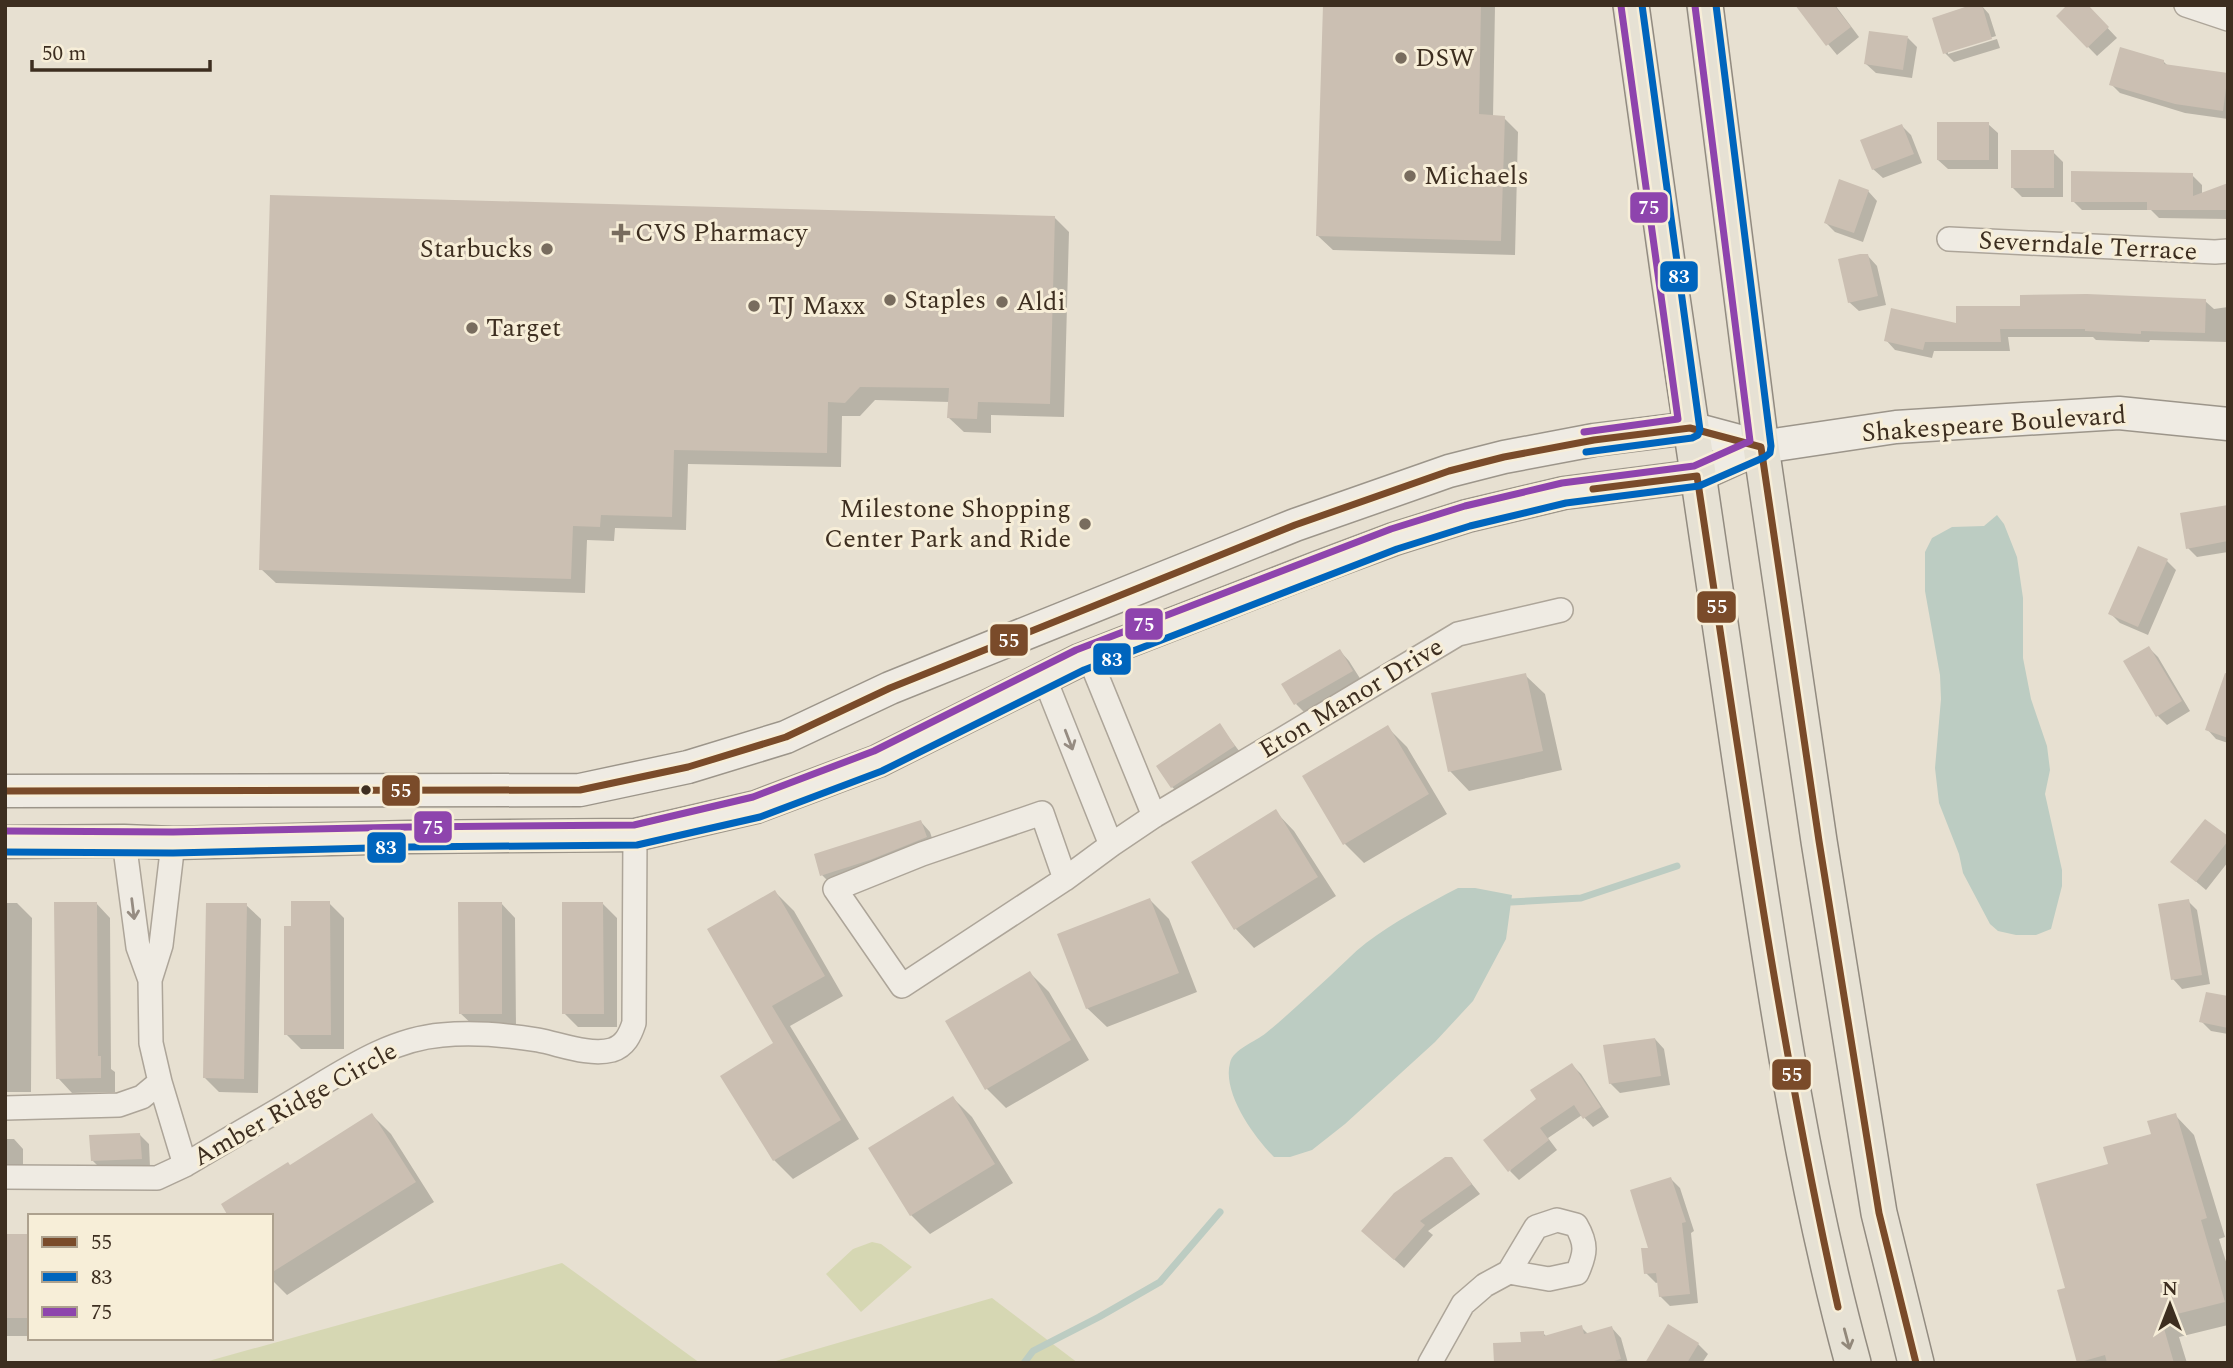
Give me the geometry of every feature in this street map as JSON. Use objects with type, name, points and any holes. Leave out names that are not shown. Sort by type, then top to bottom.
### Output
[{"type":"main road","points":[[1630,5],[1697,476],[1774,979],[1802,1148],[1824,1250],[1853,1363]]},
{"type":"main road","points":[[1705,5],[1761,447],[1819,841],[1879,1213],[1916,1363]]},
{"type":"street","points":[[2186,5],[2228,19]]},
{"type":"street","name":"Severndale Terrace","points":[[1949,239],[2228,251]]},
{"type":"street","name":"Shakespeare Boulevard","points":[[5,842],[173,843],[635,835],[756,807],[878,761],[1089,657],[1331,562],[1467,516],[1564,493],[1697,476],[1761,447],[1896,427],[2119,412],[2228,424]]},
{"type":"street","name":"Shakespeare Boulevard","points":[[5,791],[580,790],[675,770],[786,737],[890,688],[1295,525],[1449,471],[1504,457],[1594,440],[1690,428],[1761,447]]},
{"type":"street","name":"Eton Manor Drive","points":[[1065,879],[1042,813],[835,889],[902,986],[1065,879],[1154,816],[1458,635],[1561,610]]},
{"type":"street","points":[[1089,657],[1154,816]]},
{"type":"street","points":[[1044,677],[1111,845]]},
{"type":"street","name":"Amber Ridge Circle","points":[[5,1177],[157,1178],[185,1165],[347,1069],[389,1048],[417,1039],[441,1035],[492,1034],[587,1050],[612,1050],[629,1039],[634,1023],[635,835]]},
{"type":"street","points":[[124,841],[138,947],[150,979]]},
{"type":"street","points":[[173,843],[161,945],[150,979],[151,1043],[185,1165]]},
{"type":"street","points":[[5,1108],[119,1105],[142,1097],[160,1082]]},
{"type":"street","points":[[1430,1363],[1463,1304],[1485,1285],[1509,1272]]},
{"type":"green space","points":[[872,1242],[881,1244],[912,1267],[861,1312],[826,1274],[853,1249]]},
{"type":"green space","points":[[562,1263],[700,1363],[188,1363],[205,1362]]},
{"type":"green space","points":[[992,1298],[1078,1363],[769,1363]]},
{"type":"shaded area","points":[[1997,515],[2004,524],[2017,557],[2023,598],[2023,658],[2031,699],[2047,746],[2050,770],[2045,794],[2062,870],[2062,886],[2051,929],[2036,935],[1998,931],[1990,924],[1963,873],[1959,854],[1939,803],[1935,768],[1941,699],[1940,675],[1925,591],[1925,552],[1932,538],[1952,527],[1984,526]]},
{"type":"shaded area","points":[[1458,888],[1475,888],[1512,895],[1506,939],[1473,1001],[1435,1042],[1345,1124],[1312,1150],[1290,1157],[1274,1157],[1249,1126],[1235,1101],[1229,1075],[1232,1058],[1274,1026],[1366,943]]},
{"type":"building","points":[[1323,5],[1481,5],[1479,114],[1505,116],[1501,241],[1316,236]]},
{"type":"building","points":[[1795,5],[1834,5],[1851,27],[1826,46]]},
{"type":"building","points":[[1971,5],[1982,5],[1992,39],[1943,54],[1932,18]]},
{"type":"building","points":[[2067,5],[2088,5],[2109,27],[2087,48],[2056,16]]},
{"type":"building","points":[[1869,31],[1908,36],[1903,70],[1864,64]]},
{"type":"building","points":[[2120,47],[2164,60],[2164,64],[2228,73],[2223,111],[2175,104],[2109,85]]},
{"type":"building","points":[[1937,122],[1989,122],[1989,160],[1937,160]]},
{"type":"building","points":[[1902,124],[1914,154],[1872,170],[1860,140]]},
{"type":"building","points":[[2011,150],[2054,150],[2054,188],[2011,188]]},
{"type":"building","points":[[2071,171],[2193,173],[2193,196],[2228,183],[2228,210],[2147,210],[2147,202],[2071,202]]},
{"type":"building","points":[[1839,179],[1869,190],[1854,233],[1824,223]]},
{"type":"building","name":"Target","points":[[270,195],[1055,216],[1050,404],[978,402],[977,419],[947,418],[949,388],[860,387],[845,403],[828,402],[827,453],[674,450],[672,517],[601,515],[600,527],[573,526],[571,579],[259,570]]},
{"type":"building","points":[[1868,254],[1878,296],[1848,303],[1838,259]]},
{"type":"building","points":[[2087,294],[2206,299],[2205,333],[2141,331],[2141,334],[2085,329],[2000,329],[2001,342],[1925,342],[1923,350],[1884,341],[1891,308],[1956,323],[1956,306],[2020,306],[2020,295]]},
{"type":"building","points":[[2228,505],[2228,541],[2186,549],[2180,513]]},
{"type":"building","points":[[2138,546],[2168,559],[2138,627],[2108,614]]},
{"type":"building","points":[[2149,646],[2182,701],[2156,717],[2123,661]]},
{"type":"building","points":[[1340,649],[1353,671],[1294,705],[1281,684]]},
{"type":"building","points":[[1526,673],[1543,751],[1448,772],[1431,693]]},
{"type":"building","points":[[2225,673],[2228,674],[2228,738],[2205,730]]},
{"type":"building","points":[[1220,723],[1235,746],[1171,788],[1156,766]]},
{"type":"building","points":[[1388,725],[1429,794],[1343,845],[1302,776]]},
{"type":"building","points":[[1276,809],[1318,877],[1234,930],[1191,862]]},
{"type":"building","points":[[2205,819],[2228,836],[2228,841],[2196,882],[2170,862]]},
{"type":"building","points":[[921,820],[927,837],[820,876],[814,854]]},
{"type":"building","points":[[775,890],[825,976],[772,1006],[841,1120],[773,1161],[720,1076],[773,1043],[707,929]]},
{"type":"building","points":[[1150,898],[1179,973],[1086,1009],[1057,934]]},
{"type":"building","points":[[2189,899],[2202,975],[2171,980],[2158,904]]},
{"type":"building","points":[[291,901],[330,901],[331,1035],[284,1035],[284,926],[291,926]]},
{"type":"building","points":[[54,902],[97,902],[98,1056],[101,1056],[101,1078],[56,1079]]},
{"type":"building","points":[[458,902],[502,902],[502,1014],[459,1014]]},
{"type":"building","points":[[562,902],[603,902],[604,1014],[562,1014]]},
{"type":"building","points":[[206,903],[247,903],[244,1079],[203,1078]]},
{"type":"building","points":[[1030,971],[1071,1040],[985,1090],[945,1021]]},
{"type":"building","points":[[2206,992],[2228,996],[2228,1028],[2199,1022]]},
{"type":"building","points":[[1655,1038],[1661,1076],[1609,1084],[1603,1045]]},
{"type":"building","points":[[1572,1063],[1601,1107],[1583,1119],[1574,1105],[1540,1128],[1549,1140],[1508,1172],[1483,1140],[1536,1099],[1530,1090]]},
{"type":"building","points":[[953,1096],[995,1164],[910,1216],[868,1148]]},
{"type":"building","points":[[372,1113],[416,1182],[273,1272],[273,1214],[227,1214],[221,1204],[288,1162],[290,1165]]},
{"type":"building","points":[[2176,1113],[2207,1218],[2201,1220],[2225,1302],[2161,1318],[2174,1363],[2107,1363],[2105,1355],[2077,1363],[2057,1290],[2065,1288],[2036,1184],[2108,1164],[2103,1147],[2151,1134],[2147,1121]]},
{"type":"building","points":[[140,1133],[142,1159],[91,1161],[89,1135]]},
{"type":"building","points":[[1445,1157],[1452,1157],[1472,1184],[1420,1221],[1425,1225],[1394,1260],[1361,1231],[1394,1193]]},
{"type":"building","points":[[1671,1177],[1686,1222],[1682,1223],[1690,1294],[1659,1297],[1656,1273],[1644,1274],[1641,1248],[1648,1248],[1630,1190]]},
{"type":"building","points":[[5,1234],[28,1234],[28,1318],[5,1318]]},
{"type":"building","points":[[1668,1324],[1699,1343],[1687,1363],[1645,1363]]},
{"type":"building","points":[[1582,1325],[1584,1334],[1612,1326],[1621,1359],[1607,1363],[1494,1363],[1493,1343],[1521,1342],[1520,1332],[1544,1331],[1544,1336]]},
{"type":"waterway","points":[[1511,902],[1581,898],[1677,866]]},
{"type":"waterway","points":[[1024,1363],[1033,1351],[1160,1282],[1220,1212]]},
{"type":"transit line","name":"83","points":[[1586,452],[1692,438],[1698,435],[1700,430],[1642,5]]},
{"type":"transit line","name":"83","points":[[5,852],[173,853],[637,845],[760,817],[882,771],[1084,670],[1397,549],[1470,526],[1566,503],[1699,486],[1765,457],[1770,453],[1771,446],[1716,5]]},
{"type":"transit line","name":"75","points":[[1584,432],[1678,419],[1621,6]]},
{"type":"transit line","name":"75","points":[[5,831],[173,832],[634,825],[753,797],[874,751],[1076,650],[1391,529],[1465,506],[1562,483],[1694,466],[1750,441],[1695,6]]},
{"type":"transit line","name":"55","points":[[5,791],[580,790],[688,767],[786,737],[890,688],[1295,525],[1449,471],[1504,457],[1594,440],[1690,428],[1761,447],[1819,841],[1879,1213],[1916,1363]]},
{"type":"transit line","name":"55","points":[[1593,489],[1697,476],[1778,997],[1838,1307]]},
{"type":"place","name":"DSW","points":[[1401,58]]},
{"type":"place","name":"Michaels","points":[[1410,176]]},
{"type":"place","name":"CVS Pharmacy","points":[[621,233]]},
{"type":"place","name":"Starbucks","points":[[547,249]]},
{"type":"place","name":"Staples","points":[[890,300]]},
{"type":"place","name":"Aldi","points":[[1002,302]]},
{"type":"place","name":"TJ Maxx","points":[[754,306]]},
{"type":"place","name":"Target","points":[[472,328]]},
{"type":"place","name":"Milestone Shopping Center Park and Ride","points":[[1085,524]]}]
